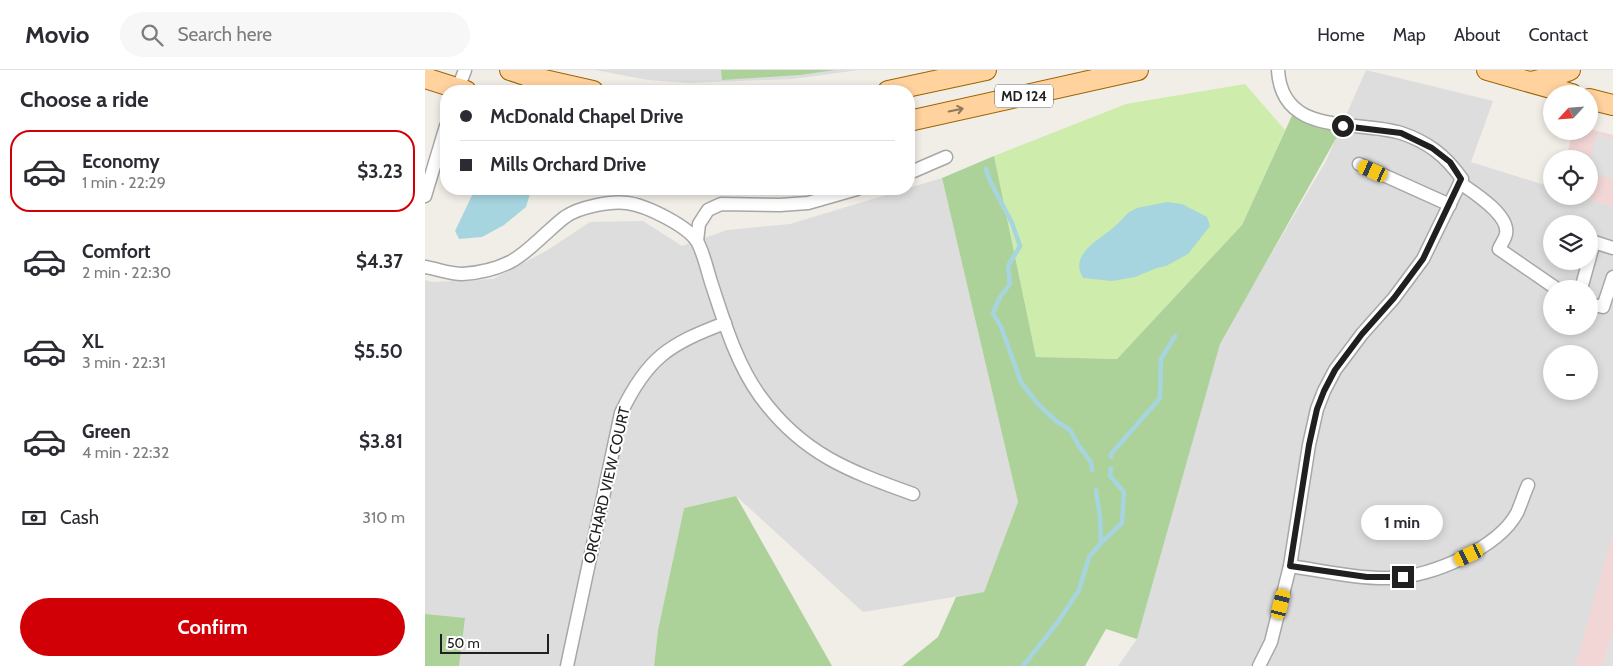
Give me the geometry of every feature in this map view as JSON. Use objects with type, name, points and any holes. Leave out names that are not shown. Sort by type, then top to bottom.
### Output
[{"type":"main road","points":[[509,70],[566,85]]},
{"type":"main road","name":"MD 124","points":[[915,85],[985,70]]},
{"type":"main road","name":"MD 124","points":[[915,120],[1138,70]]},
{"type":"main road","points":[[1487,70],[1543,86]]},
{"type":"main road","points":[[1531,82],[1570,70]]},
{"type":"main road","points":[[425,78],[461,85]]},
{"type":"main road","points":[[1598,101],[1613,105]]},
{"type":"street","points":[[1259,666],[1271,642],[1290,566],[1309,445],[1317,409],[1324,391],[1335,370],[1357,340],[1394,298],[1423,259],[1461,179],[1450,162],[1432,148],[1401,133],[1343,126],[1312,119],[1295,109],[1284,95],[1278,78],[1278,70]]},
{"type":"street","points":[[425,196],[440,146]]},
{"type":"street","points":[[915,170],[946,157]]},
{"type":"street","points":[[1359,164],[1450,205]]},
{"type":"street","points":[[1460,183],[1487,203],[1504,221],[1507,233],[1499,248],[1544,280]]},
{"type":"street","points":[[836,195],[807,203],[780,205],[721,204],[708,210],[703,217],[699,224],[697,241],[725,324],[741,363],[760,396],[780,420],[806,444],[830,460],[860,475],[913,494]]},
{"type":"street","points":[[425,266],[461,274],[494,268],[511,262],[526,252],[567,216],[596,204],[626,203],[651,210],[681,226],[697,241]]},
{"type":"street","points":[[1583,280],[1594,242],[1613,248]]},
{"type":"street","points":[[1598,307],[1603,308],[1613,277]]},
{"type":"street","name":"ORCHARD VIEW COURT","points":[[567,666],[621,413],[645,371],[667,350],[690,336],[725,324]]},
{"type":"street","points":[[1290,566],[1367,577],[1392,578],[1413,576],[1432,571],[1469,555],[1497,536],[1516,514],[1528,485]]},
{"type":"shaded area","points":[[595,70],[859,70],[793,79],[688,83],[648,80]]},
{"type":"shaded area","points":[[1366,70],[1493,101],[1471,162],[1543,184],[1543,205],[1598,205],[1598,202],[1613,207],[1613,546],[1576,666],[1118,666],[1137,639],[1221,339],[1326,161]]},
{"type":"shaded area","points":[[1598,131],[1613,135],[1613,207],[1598,202],[1598,150],[1568,150],[1571,140],[1598,140]]},
{"type":"shaded area","points":[[1598,134],[1613,139],[1613,179],[1598,175],[1598,150],[1592,150],[1595,140],[1598,140]]},
{"type":"shaded area","points":[[942,178],[1018,502],[984,592],[863,612],[736,496],[684,508],[658,630],[654,666],[425,666],[425,280],[432,282],[493,279],[546,251],[590,222],[643,221],[682,246],[727,230],[790,224],[886,195],[915,195],[915,186]]},
{"type":"shaded area","points":[[1613,534],[1613,666],[1575,666]]},
{"type":"shaded area","points":[[1613,631],[1613,666],[1602,666]]},
{"type":"green space","points":[[721,70],[835,70],[800,75],[722,80]]},
{"type":"green space","points":[[1245,84],[1285,130],[1242,225],[1117,359],[1036,357],[994,156],[1126,104]]},
{"type":"green space","points":[[1295,109],[1343,126],[1220,344],[1137,639],[1106,629],[1085,666],[902,666],[938,637],[956,597],[984,592],[1018,502],[942,178],[994,156],[1036,357],[1117,359],[1242,225]]},
{"type":"green space","points":[[736,496],[832,666],[654,666],[658,630],[684,508]]},
{"type":"green space","points":[[425,614],[465,618],[459,666],[425,666]]},
{"type":"water","points":[[472,195],[530,195],[526,207],[504,225],[482,237],[459,239],[455,231]]},
{"type":"water","points":[[1167,202],[1182,204],[1207,217],[1210,226],[1188,254],[1166,266],[1135,277],[1112,281],[1083,278],[1079,264],[1081,257],[1090,246],[1129,212],[1137,208]]},
{"type":"waterway","points":[[986,169],[990,181],[1012,223],[1020,246],[1008,266],[1010,284],[1000,297],[993,313],[1001,327],[1021,382],[1038,404],[1056,421],[1070,430],[1091,462],[1092,470]]},
{"type":"waterway","points":[[1111,457],[1111,454],[1160,398],[1161,359],[1175,336]]},
{"type":"waterway","points":[[1023,666],[1058,622],[1079,590],[1089,557],[1122,523],[1124,492],[1110,476],[1111,468]]},
{"type":"waterway","points":[[1096,490],[1101,543]]},
{"type":"route","points":[[1343,126],[1401,133],[1432,148],[1450,162],[1461,179],[1423,259],[1394,298],[1362,334],[1335,370],[1324,391],[1313,424],[1290,566],[1367,577],[1403,577]]}]
